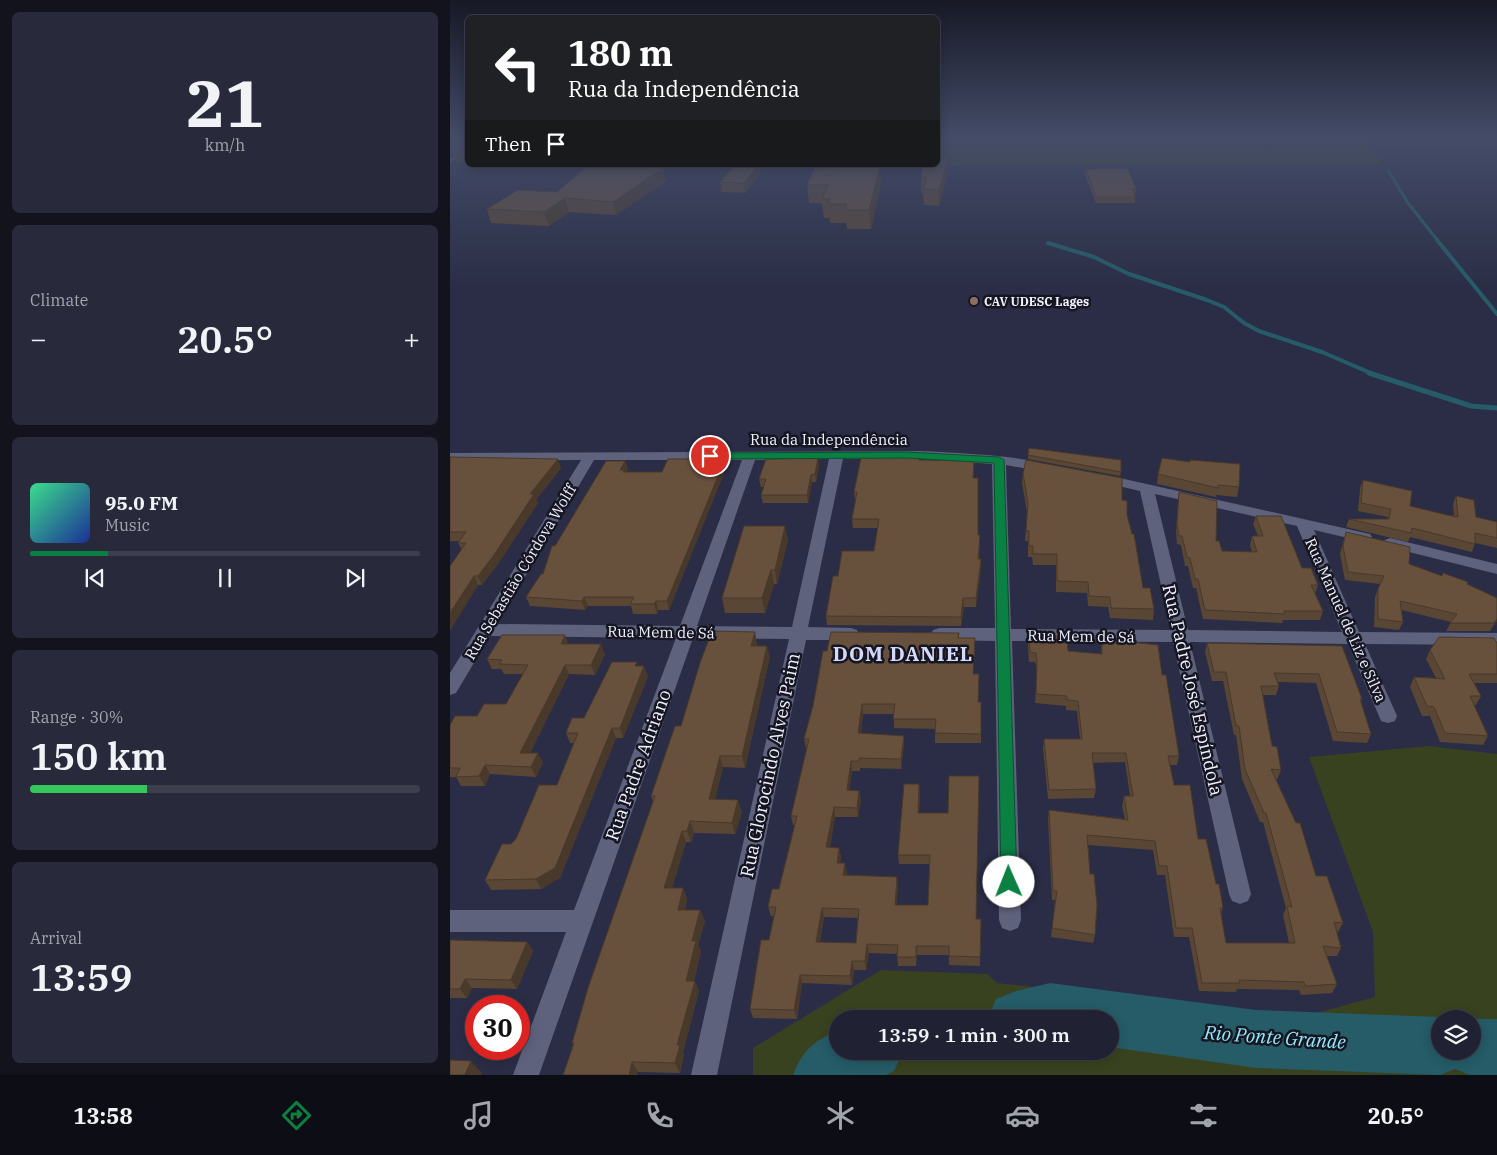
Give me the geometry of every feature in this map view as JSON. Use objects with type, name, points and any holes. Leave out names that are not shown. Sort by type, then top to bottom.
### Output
[{"type":"street","name":"Rua Glorocindo Alves Paim","points":[[704,1075],[837,454]]},
{"type":"street","name":"Rua da Independência","points":[[450,457],[921,455],[999,460],[1063,471]]},
{"type":"street","name":"Rua Sebastião Córdova Wolff","points":[[450,688],[590,456]]},
{"type":"street","name":"Rua Padre Adriano","points":[[526,1075],[750,456]]},
{"type":"street","points":[[999,460],[1010,920]]},
{"type":"street","points":[[1090,476],[1146,487],[1497,569]]},
{"type":"street","name":"Rua Padre José Espíndola","points":[[1146,487],[1240,894]]},
{"type":"street","name":"Rua Manuel de Liz e Silva","points":[[1303,523],[1388,716]]},
{"type":"street","name":"Rua Mem de Sá","points":[[485,630],[866,634]]},
{"type":"street","name":"Rua Mem de Sá","points":[[925,634],[1497,639]]},
{"type":"street","points":[[450,921],[581,921]]},
{"type":"green space","points":[[1429,746],[1497,754],[1497,1075],[753,1075],[753,1048],[881,970],[987,974],[997,983],[1302,1017],[1375,997],[1373,932],[1309,757]]},
{"type":"building","points":[[560,189],[632,189],[613,202],[565,198],[544,212],[487,209],[518,190],[557,192]]},
{"type":"building","points":[[826,189],[874,189],[869,210],[845,210],[847,204],[828,204],[830,199],[822,199]]},
{"type":"building","points":[[1093,189],[1132,189],[1135,197],[1096,197]]},
{"type":"building","points":[[1029,448],[1121,460],[1121,472],[1028,455]]},
{"type":"building","points":[[862,453],[919,458],[919,460],[974,461],[973,478],[978,478],[978,535],[980,535],[978,559],[981,559],[976,598],[963,598],[961,617],[826,616],[833,576],[838,576],[842,551],[874,551],[879,519],[852,519],[857,492],[854,492]]},
{"type":"building","points":[[450,457],[558,459],[530,494],[534,494],[494,555],[478,576],[474,576],[450,613],[450,566],[466,543],[458,543],[466,532],[450,532]]},
{"type":"building","points":[[818,458],[815,474],[811,475],[807,495],[761,495],[766,479],[759,479],[766,459]]},
{"type":"building","points":[[1162,458],[1190,462],[1190,460],[1240,464],[1239,487],[1218,485],[1218,488],[1158,474]]},
{"type":"building","points":[[668,459],[725,459],[667,601],[656,601],[654,604],[630,604],[634,597],[584,597],[582,601],[526,597],[541,574],[543,574],[552,546],[555,546],[606,461],[625,461],[620,470],[624,470],[623,472],[662,472]]},
{"type":"building","points":[[1026,460],[1122,478],[1122,500],[1127,501],[1127,515],[1132,534],[1134,534],[1143,588],[1150,588],[1154,609],[1111,608],[1110,597],[1089,596],[1088,582],[1057,581],[1057,554],[1033,554],[1033,546],[1029,546],[1029,531],[1026,531],[1028,503],[1023,473]]},
{"type":"building","points":[[1363,480],[1412,491],[1410,506],[1458,517],[1456,496],[1474,500],[1476,517],[1497,522],[1497,538],[1475,533],[1475,544],[1412,528],[1411,533],[1349,519],[1389,519],[1391,509],[1361,503]]},
{"type":"building","points":[[1179,492],[1217,501],[1216,541],[1219,541],[1222,551],[1257,552],[1252,536],[1263,536],[1256,516],[1281,516],[1302,568],[1311,568],[1318,585],[1311,585],[1323,611],[1284,611],[1285,614],[1205,610],[1198,579],[1195,579],[1182,536],[1179,536],[1177,524]]},
{"type":"building","points":[[744,526],[785,526],[775,570],[771,570],[762,598],[722,598]]},
{"type":"building","points":[[1346,532],[1410,547],[1409,564],[1442,576],[1443,573],[1468,582],[1467,584],[1497,598],[1497,619],[1494,623],[1450,623],[1457,614],[1400,601],[1403,622],[1378,619],[1378,589],[1384,576],[1348,572],[1343,546]]},
{"type":"building","points":[[712,631],[755,632],[751,646],[767,646],[742,756],[720,756],[709,799],[738,800],[732,823],[690,821],[687,831],[682,831],[664,888],[683,888],[678,910],[700,910],[692,941],[696,941],[686,981],[695,981],[677,1045],[680,1045],[675,1063],[632,1062],[629,1075],[563,1075],[574,1043],[572,1043],[588,988],[655,796],[651,796],[675,726],[681,726]]},
{"type":"building","points":[[831,632],[959,633],[958,638],[975,638],[973,674],[979,674],[978,702],[981,702],[981,734],[935,733],[936,719],[893,719],[895,704],[862,704],[858,733],[904,736],[901,759],[859,758],[859,761],[851,761],[847,790],[859,791],[857,808],[834,807],[826,847],[839,848],[837,863],[845,863],[843,875],[897,877],[895,905],[928,905],[930,855],[898,855],[904,784],[919,784],[918,813],[948,813],[949,776],[979,776],[976,919],[981,919],[980,957],[949,956],[949,946],[916,946],[916,957],[897,957],[898,945],[867,944],[865,961],[852,961],[850,976],[800,975],[794,1010],[750,1009],[761,940],[769,940],[776,907],[768,907],[772,889],[779,889],[797,816],[791,816],[809,739],[804,739],[813,706],[823,651],[827,651]],"holes":[[[822,908],[859,909],[856,943],[816,942]]]},
{"type":"building","points":[[502,635],[565,635],[561,644],[601,644],[591,665],[565,665],[520,753],[538,753],[531,767],[485,765],[479,776],[456,777],[460,768],[450,768],[450,725],[455,716],[477,716],[484,704],[506,704],[528,665],[499,664],[502,660],[487,659]]},
{"type":"building","points":[[1029,636],[1067,636],[1068,651],[1102,654],[1102,639],[1158,645],[1162,675],[1166,675],[1179,756],[1168,756],[1174,785],[1190,785],[1198,839],[1206,839],[1216,884],[1219,884],[1223,908],[1220,908],[1226,943],[1295,943],[1287,906],[1292,907],[1266,813],[1264,813],[1245,769],[1239,726],[1236,726],[1226,672],[1214,672],[1207,643],[1342,646],[1362,699],[1360,699],[1371,734],[1337,732],[1319,674],[1274,673],[1279,686],[1261,686],[1272,746],[1277,747],[1281,770],[1271,769],[1296,823],[1300,823],[1316,876],[1327,876],[1343,923],[1334,922],[1341,948],[1323,946],[1337,984],[1305,986],[1304,982],[1239,980],[1240,983],[1202,983],[1192,928],[1176,928],[1167,866],[1159,866],[1155,841],[1087,835],[1090,874],[1094,874],[1097,905],[1095,935],[1052,928],[1057,891],[1053,891],[1049,810],[1128,820],[1124,796],[1133,796],[1126,753],[1092,753],[1096,789],[1049,790],[1044,739],[1082,739],[1078,701],[1067,700],[1067,696],[1036,694],[1037,660],[1036,653],[1030,652]]},
{"type":"building","points":[[1439,637],[1494,638],[1497,643],[1497,674],[1469,674],[1481,696],[1470,696],[1488,736],[1445,733],[1434,707],[1427,706],[1414,677],[1445,679],[1430,650]]},
{"type":"building","points":[[612,662],[637,662],[635,666],[644,666],[620,728],[612,728],[555,868],[536,879],[485,880],[502,844],[511,844],[516,839],[539,785],[557,785],[578,733],[566,733],[572,718],[584,718]]},
{"type":"building","points":[[450,940],[527,942],[511,980],[465,979],[460,989],[450,989]]},
{"type":"building","points":[[450,1060],[471,1061],[465,1075],[450,1075]]},
{"type":"waterway","points":[[1400,189],[1438,241]]},
{"type":"waterway","points":[[1437,240],[1497,314]]},
{"type":"waterway","points":[[1048,243],[1094,257],[1129,274],[1207,300],[1224,307],[1244,323],[1259,331],[1322,352],[1373,374]]},
{"type":"waterway","points":[[1369,373],[1471,406],[1497,408]]},
{"type":"waterway","name":"Rio Ponte Grande","points":[[1119,1020],[1256,1039],[1431,1046]]},
{"type":"waterway","name":"Rio Ponte Grande","points":[[1481,1047],[1497,1048]]},
{"type":"waterway","name":"Rio Ponte Grande","points":[[822,1075],[839,1060]]},
{"type":"place","name":"CAV UDESC Lages","points":[[974,301]]},
{"type":"district","name":"DOM DANIEL","points":[[903,653]]},
{"type":"route","points":[[710,456],[837,454],[907,455],[999,460],[1009,882]]}]
